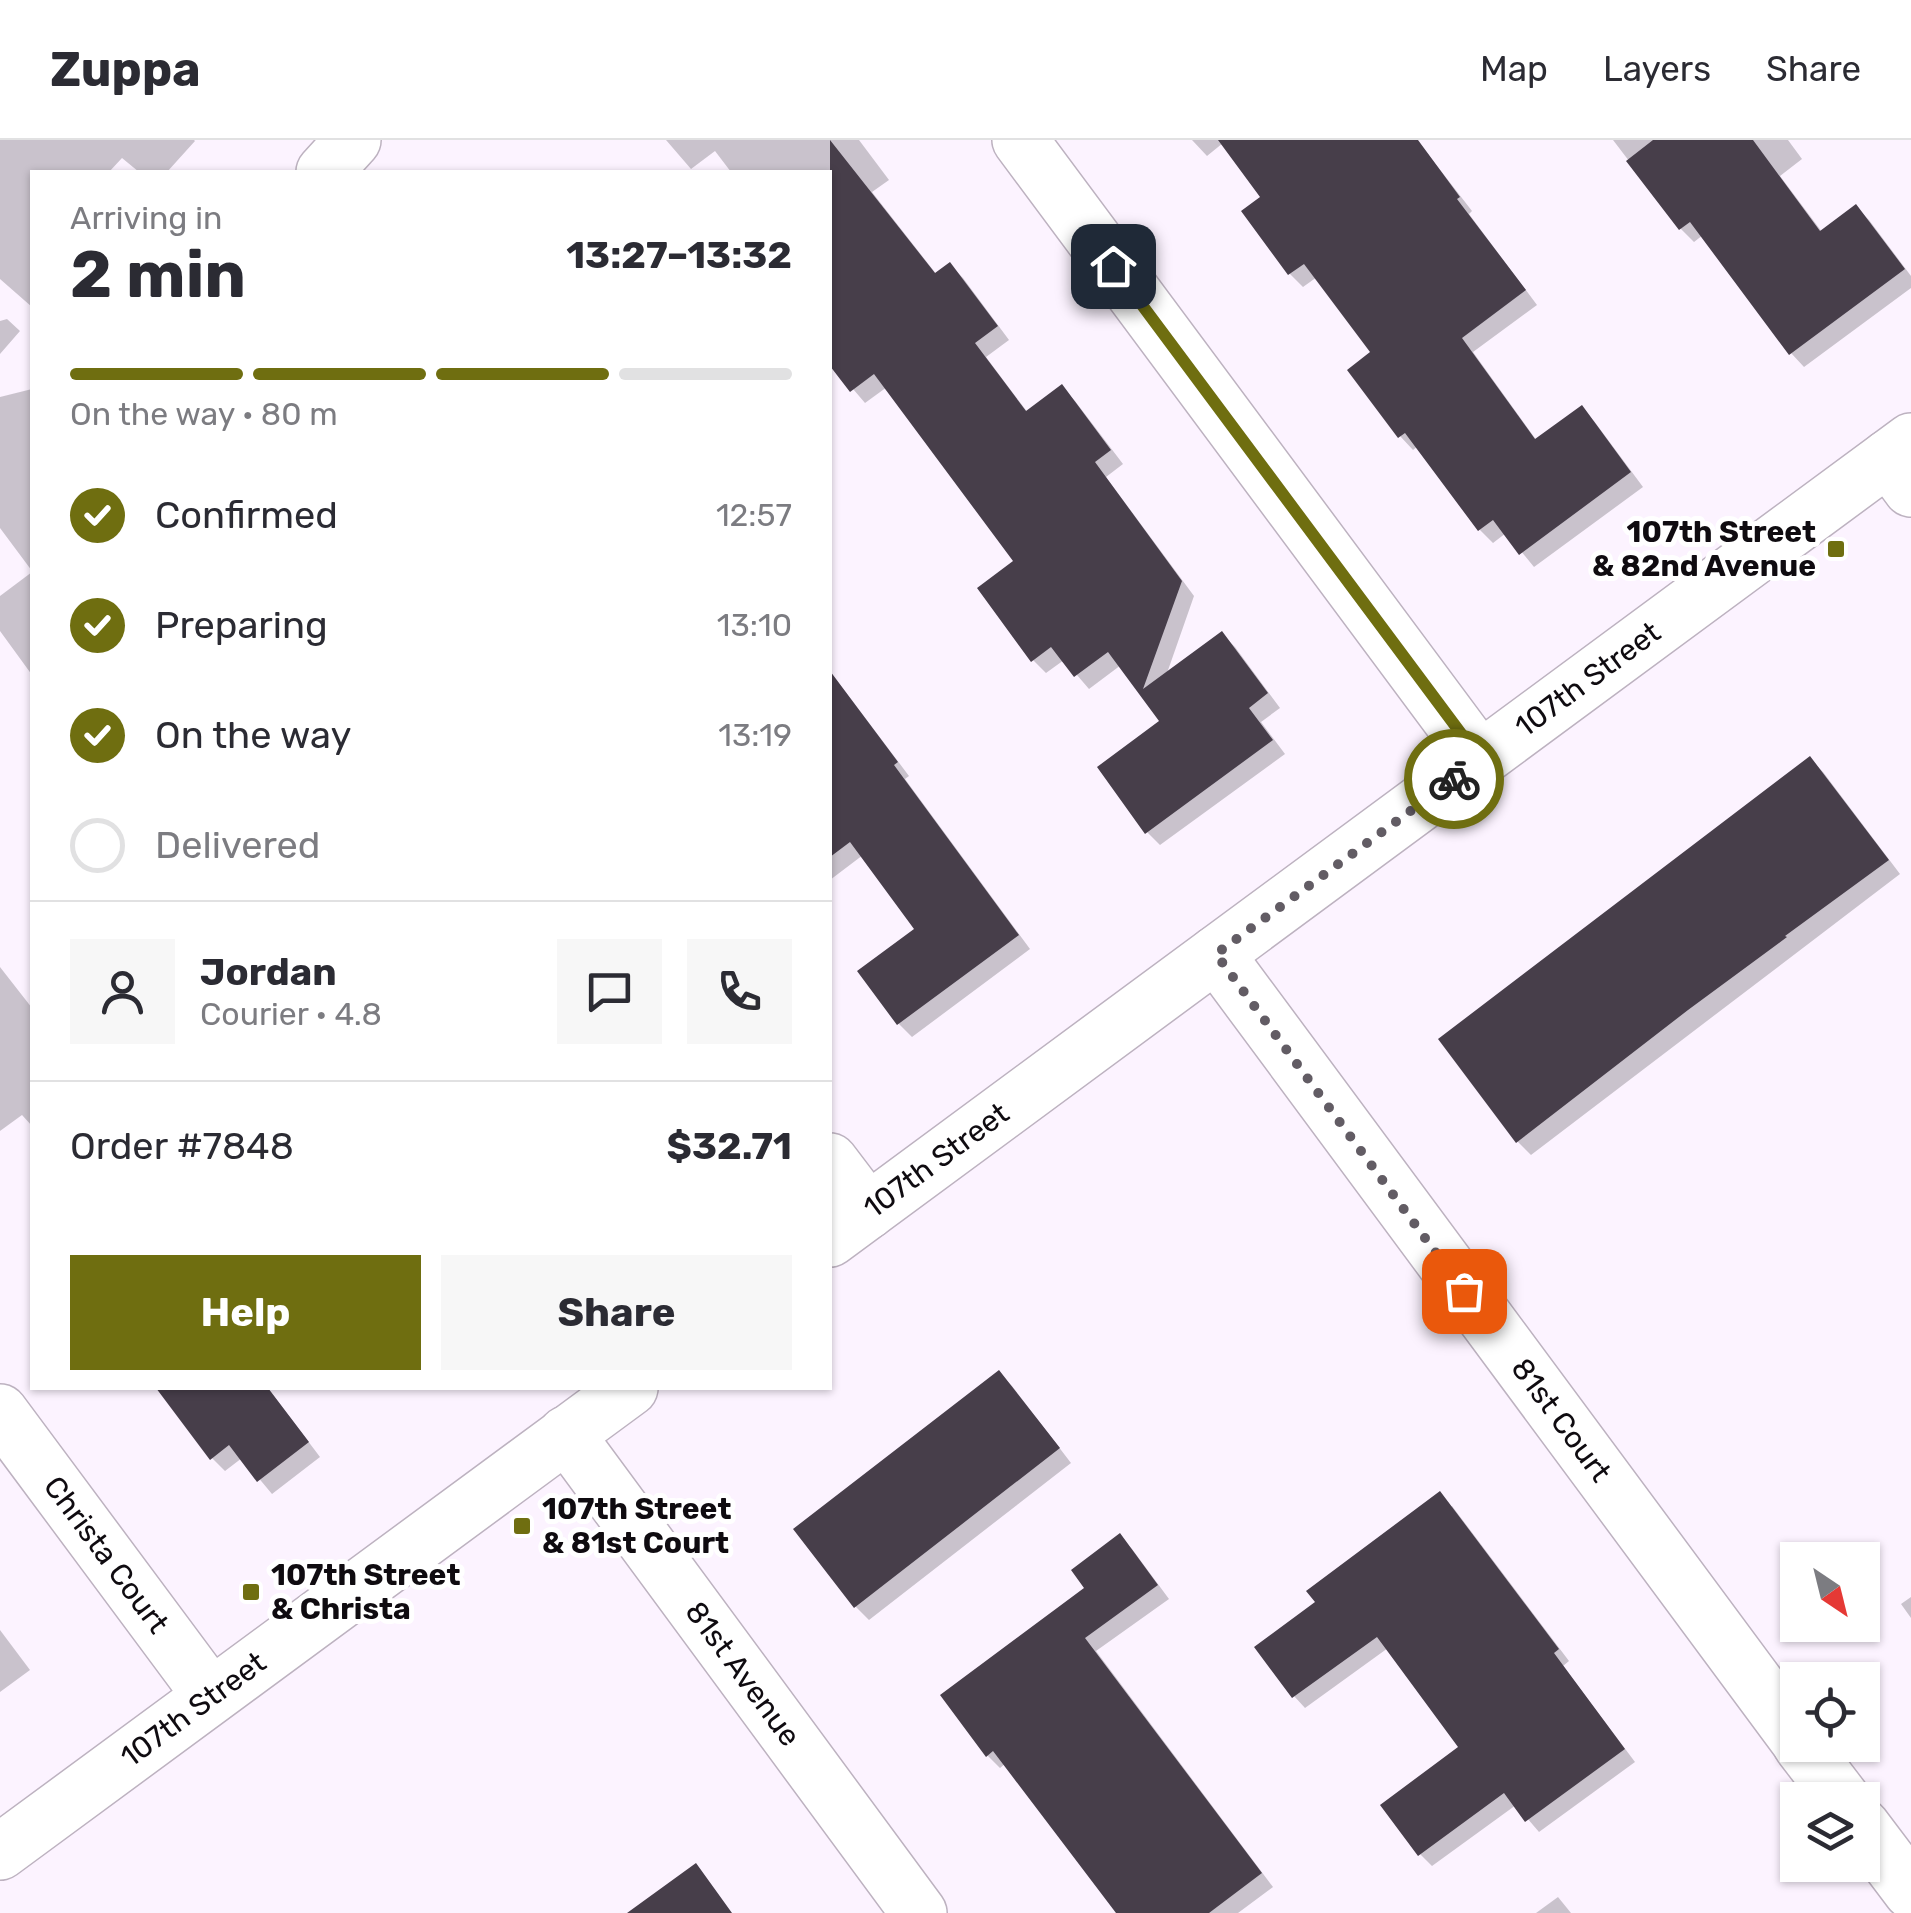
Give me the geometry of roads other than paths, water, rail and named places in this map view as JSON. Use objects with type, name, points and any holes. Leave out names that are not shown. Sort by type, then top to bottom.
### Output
[{"type":"street","points":[[326,170],[352,140]]},
{"type":"street","points":[[1020,140],[1480,759]]},
{"type":"street","name":"107th Street","points":[[849,1225],[1480,759],[1903,463]]},
{"type":"street","name":"81st Court","points":[[1216,954],[1780,1716]]},
{"type":"street","points":[[832,1169],[849,1225]]},
{"type":"street","name":"107th Street","points":[[0,1852],[627,1390]]},
{"type":"street","name":"Christa Court","points":[[0,1412],[211,1696]]},
{"type":"street","name":"81st Avenue","points":[[566,1434],[919,1913]]},
{"type":"street","name":"81st Court","points":[[1814,1762],[1829,1782]]},
{"type":"street","points":[[1880,1850],[1911,1891]]},
{"type":"place","name":"107th Street & 82nd Avenue","points":[[1836,549]]},
{"type":"place","name":"107th Street & 81st Court","points":[[522,1526]]},
{"type":"place","name":"107th Street & Christa","points":[[251,1592]]}]
